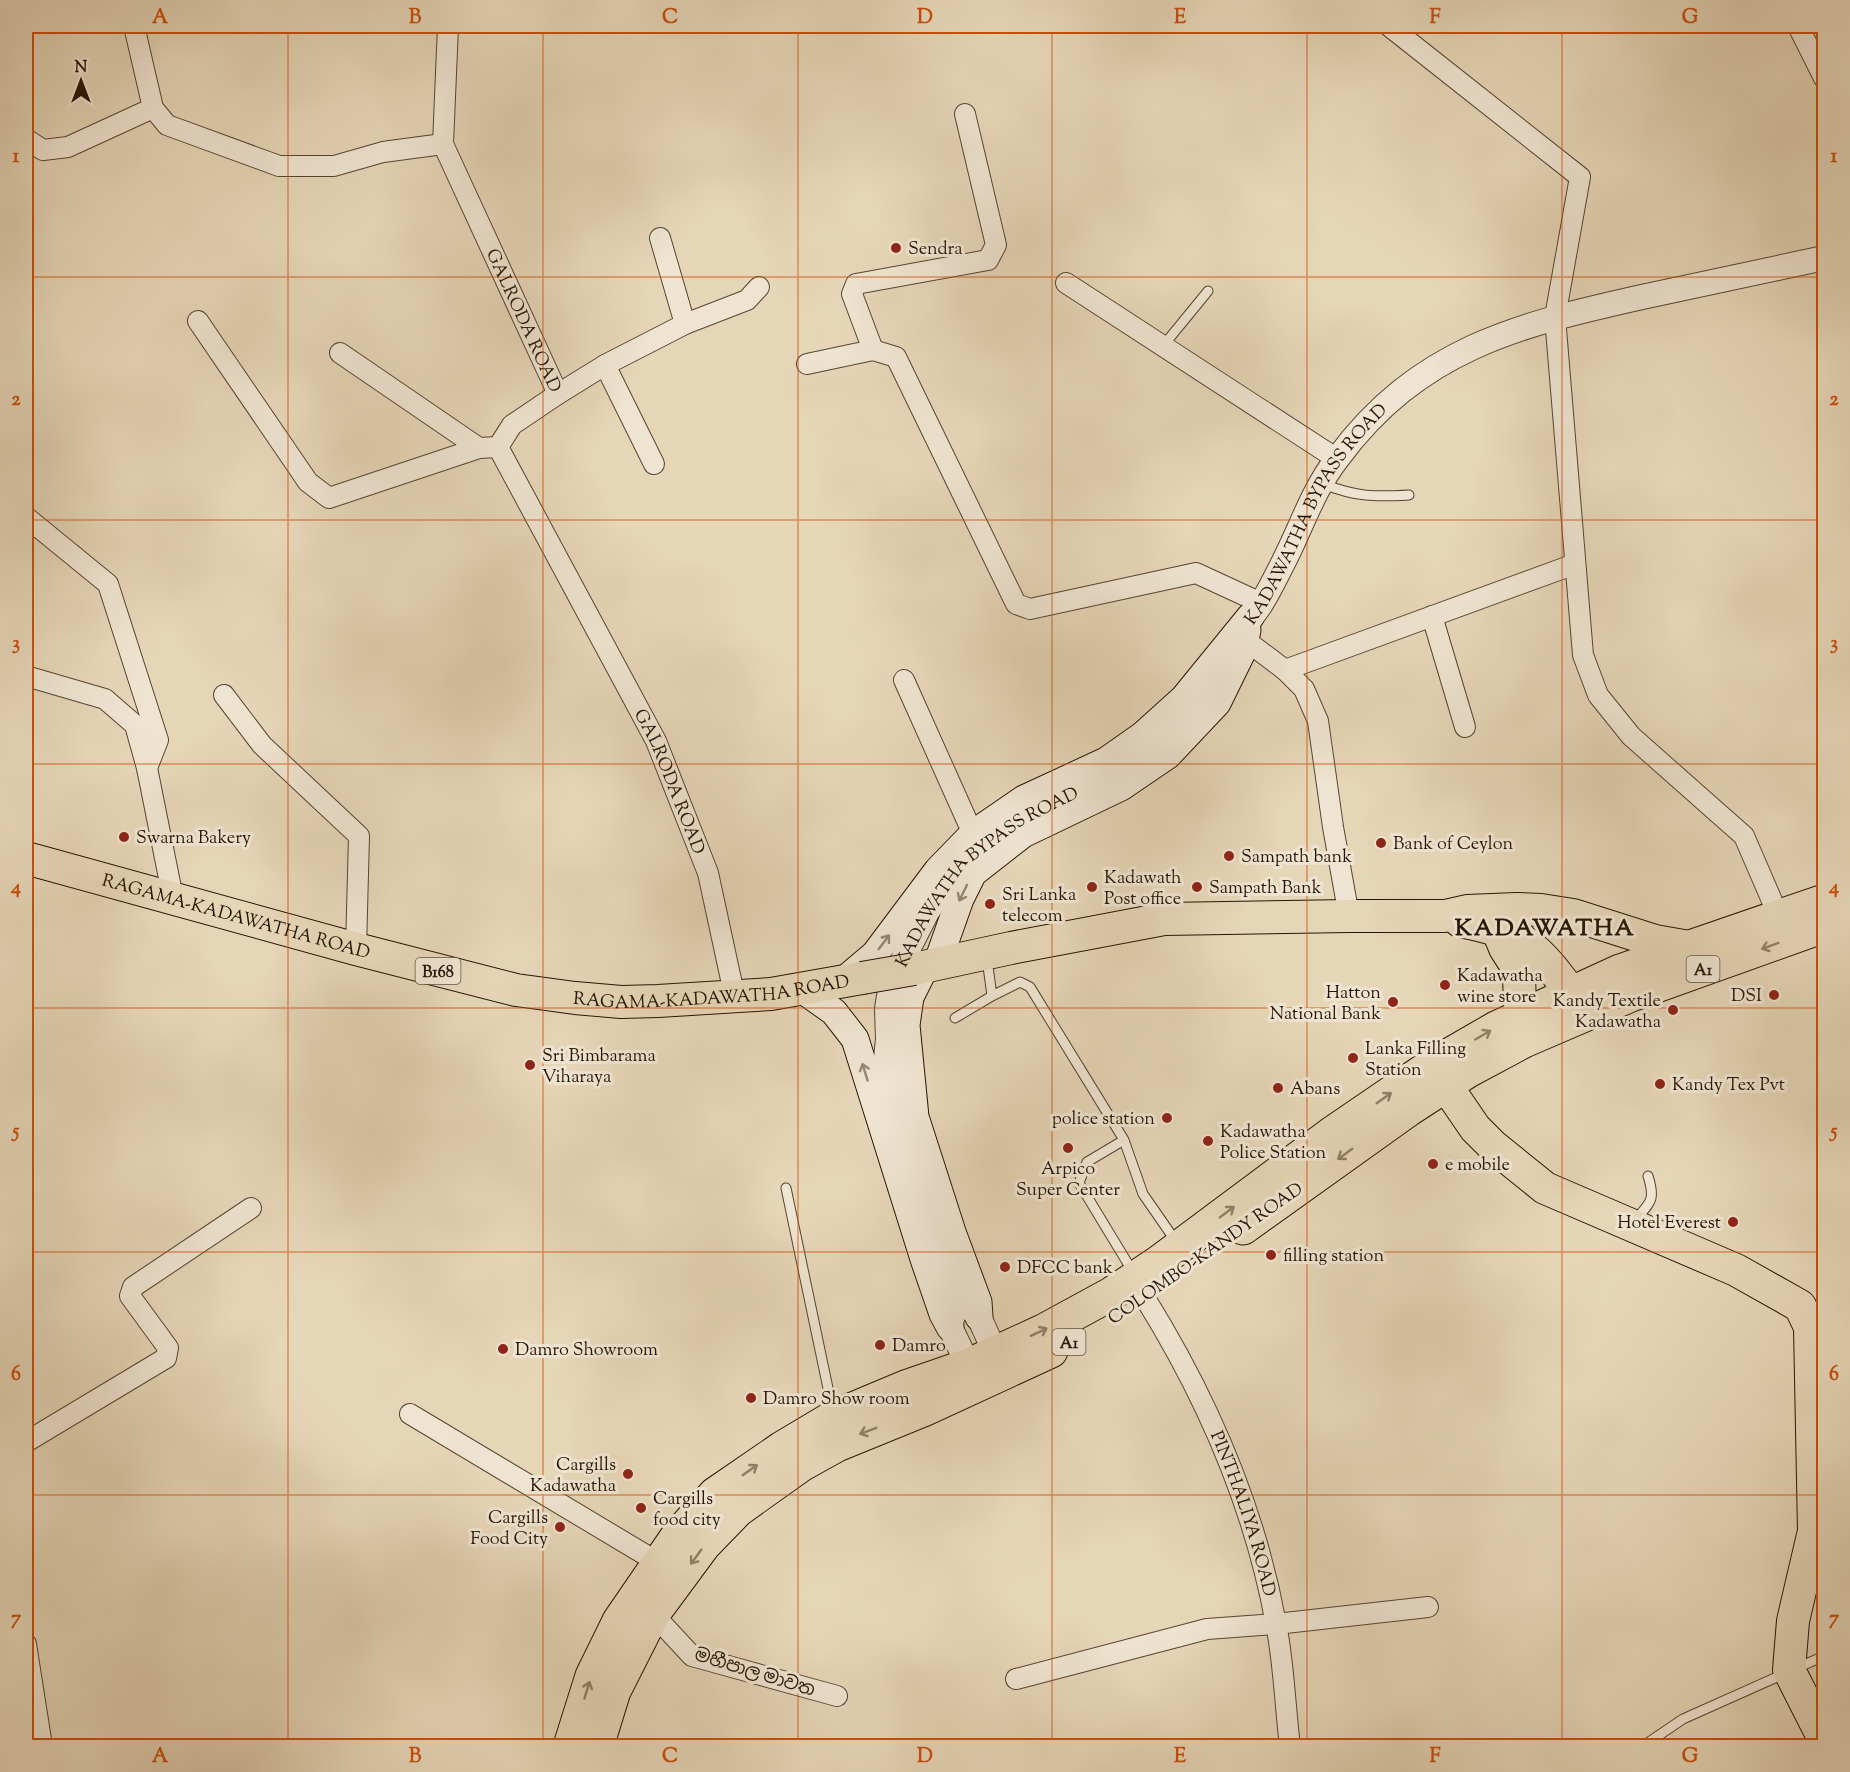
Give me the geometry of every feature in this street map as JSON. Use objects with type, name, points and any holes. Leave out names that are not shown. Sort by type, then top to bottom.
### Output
[{"type":"highway","name":"COLOMBO-KANDY ROAD","points":[[570,1746],[592,1676],[619,1621],[678,1535],[715,1494],[782,1448],[834,1417],[908,1386],[986,1369],[1093,1330],[1141,1288],[1180,1247],[1331,1134],[1439,1075],[1468,1071],[1524,1041],[1578,1004],[1625,983],[1689,947],[1824,901]]},
{"type":"highway","name":"COLOMBO-KANDY ROAD","points":[[1625,983],[1824,926]]},
{"type":"highway","name":"COLOMBO-KANDY ROAD","points":[[1141,1288],[1346,1153],[1439,1075],[1520,1016],[1578,1004]]},
{"type":"highway","name":"COLOMBO-KANDY ROAD","points":[[597,1746],[614,1691],[653,1614],[711,1538],[738,1510],[819,1454],[923,1410],[986,1369]]},
{"type":"main road","points":[[852,980],[875,954],[938,870],[973,834],[1024,799],[1106,761],[1143,735],[1184,698],[1252,620]]},
{"type":"main road","points":[[979,1317],[978,1302],[952,1232],[915,1117],[906,1025],[910,997],[973,873],[1023,834],[1121,787],[1168,755],[1216,703],[1243,650],[1252,620]]},
{"type":"main road","name":"RAGAMA-KADAWATHA ROAD","points":[[26,858],[356,949],[516,990],[621,1002],[735,998],[803,990],[1164,919],[1445,916]]},
{"type":"main road","name":"B168","points":[[1445,916],[1467,911],[1541,910],[1574,915],[1655,941],[1689,947]]},
{"type":"main road","name":"B168","points":[[1445,916],[1498,931],[1523,941],[1578,1004]]},
{"type":"main road","points":[[1603,924],[1625,983]]},
{"type":"main road","points":[[1498,931],[1505,948],[1519,970],[1520,1016]]},
{"type":"main road","points":[[803,990],[834,1012],[855,1039],[920,1248],[943,1314],[950,1326]]},
{"type":"main road","points":[[1439,1075],[1475,1128],[1493,1146],[1545,1188],[1736,1270],[1800,1306],[1810,1328],[1815,1359],[1814,1530],[1793,1621],[1790,1670],[1824,1739]]},
{"type":"street","points":[[134,26],[153,108],[167,125],[279,166],[334,166],[383,152],[443,144],[448,26]]},
{"type":"street","points":[[1389,26],[1580,177],[1555,317],[1583,655],[1598,695],[1631,736],[1744,836],[1779,917]]},
{"type":"street","points":[[1798,26],[1824,78]]},
{"type":"street","points":[[26,139],[43,150],[68,147],[153,108]]},
{"type":"street","points":[[873,350],[852,294],[856,284],[988,260],[996,245],[965,114]]},
{"type":"street","name":"GALRODA ROAD","points":[[443,144],[558,394],[512,425],[488,447],[656,741],[708,873],[735,998]]},
{"type":"street","points":[[660,238],[685,324]]},
{"type":"street","name":"KADAWATHA BYPASS ROAD","points":[[986,1369],[950,1326],[953,1315],[951,1298],[904,1154],[888,1091],[886,1058],[887,1009],[891,983],[927,912],[961,862],[1022,819],[1118,771],[1158,742],[1178,723],[1202,693],[1252,620],[1320,483],[1337,459],[1355,436],[1394,396],[1442,362],[1496,336],[1555,317],[1824,258]]},
{"type":"street","points":[[1066,283],[1337,459]]},
{"type":"street","points":[[558,394],[605,365],[685,324],[747,300],[759,287]]},
{"type":"street","points":[[198,321],[308,482],[329,498],[488,447]]},
{"type":"street","points":[[807,364],[873,350],[896,357],[1016,604],[1030,609],[1196,573],[1252,620],[1285,670],[1304,689],[1318,721],[1333,827],[1349,916]]},
{"type":"street","points":[[340,353],[488,447]]},
{"type":"street","points":[[605,365],[654,464]]},
{"type":"street","points":[[26,517],[108,585],[158,740],[147,768]]},
{"type":"street","points":[[1285,670],[1575,564]]},
{"type":"street","points":[[1432,616],[1465,727]]},
{"type":"street","points":[[26,676],[105,699],[135,724],[147,768],[173,898]]},
{"type":"street","points":[[904,680],[973,834]]},
{"type":"street","points":[[224,695],[262,745],[359,836],[356,949]]},
{"type":"street","name":"KADAWATHA BYPASS ROAD","points":[[888,1040],[894,1056],[904,1118],[933,1216],[966,1306],[979,1317],[986,1369]]},
{"type":"street","points":[[26,1442],[166,1358],[168,1347],[130,1296],[133,1287],[251,1208]]},
{"type":"street","name":"PINTHALIYA ROAD","points":[[1141,1288],[1224,1448],[1252,1526],[1276,1624],[1290,1746]]},
{"type":"street","points":[[410,1414],[659,1563]]},
{"type":"street","points":[[1016,1679],[1207,1629],[1276,1624],[1428,1607]]},
{"type":"street","name":"මහීපාල මාවත","points":[[653,1614],[692,1656],[837,1696]]},
{"type":"street","points":[[26,1644],[42,1746]]},
{"type":"lane","points":[[1163,346],[1208,291]]},
{"type":"lane","points":[[1320,483],[1349,494],[1409,495]]},
{"type":"lane","points":[[986,953],[992,996]]},
{"type":"lane","points":[[956,1018],[1020,982],[1030,987],[1124,1140],[1143,1194],[1180,1247]]},
{"type":"lane","points":[[1124,1140],[1087,1162],[1079,1183],[1141,1288]]},
{"type":"lane","points":[[1631,1225],[1651,1200],[1653,1192],[1648,1176]]},
{"type":"lane","points":[[786,1188],[834,1417]]},
{"type":"lane","points":[[1643,1746],[1683,1719],[1824,1656]]},
{"type":"place","name":"Sendra","points":[[896,248]]},
{"type":"place","name":"Swarna Bakery","points":[[124,837]]},
{"type":"place","name":"Bank of Ceylon","points":[[1381,843]]},
{"type":"place","name":"Sampath bank","points":[[1229,856]]},
{"type":"place","name":"Kadawath Post office","points":[[1092,887]]},
{"type":"place","name":"Sampath Bank","points":[[1197,887]]},
{"type":"place","name":"Sri Lanka telecom","points":[[990,904]]},
{"type":"place","name":"Kadawatha wine store","points":[[1445,985]]},
{"type":"place","name":"DSI","points":[[1774,995]]},
{"type":"place","name":"Hatton National Bank","points":[[1393,1002]]},
{"type":"place","name":"Kandy Textile Kadawatha","points":[[1673,1010]]},
{"type":"place","name":"Lanka Filling Station","points":[[1353,1058]]},
{"type":"place","name":"Sri Bimbarama Viharaya","points":[[530,1065]]},
{"type":"place","name":"Kandy Tex Pvt","points":[[1660,1084]]},
{"type":"place","name":"Abans","points":[[1278,1088]]},
{"type":"place","name":"police station","points":[[1167,1118]]},
{"type":"place","name":"Kadawatha Police Station","points":[[1208,1141]]},
{"type":"place","name":"Arpico Super Center","points":[[1068,1148]]},
{"type":"place","name":"e mobile","points":[[1433,1164]]},
{"type":"place","name":"Hotel Everest","points":[[1733,1222]]},
{"type":"place","name":"filling station","points":[[1271,1255]]},
{"type":"place","name":"DFCC bank","points":[[1005,1267]]},
{"type":"place","name":"Damro","points":[[880,1345]]},
{"type":"place","name":"Damro Showroom","points":[[503,1349]]},
{"type":"place","name":"Damro Show room","points":[[751,1398]]},
{"type":"place","name":"Cargills Kadawatha","points":[[628,1474]]},
{"type":"place","name":"Cargills food city","points":[[641,1508]]},
{"type":"place","name":"Cargills Food City","points":[[560,1527]]},
{"type":"district","name":"KADAWATHA","points":[[1545,927]]}]
